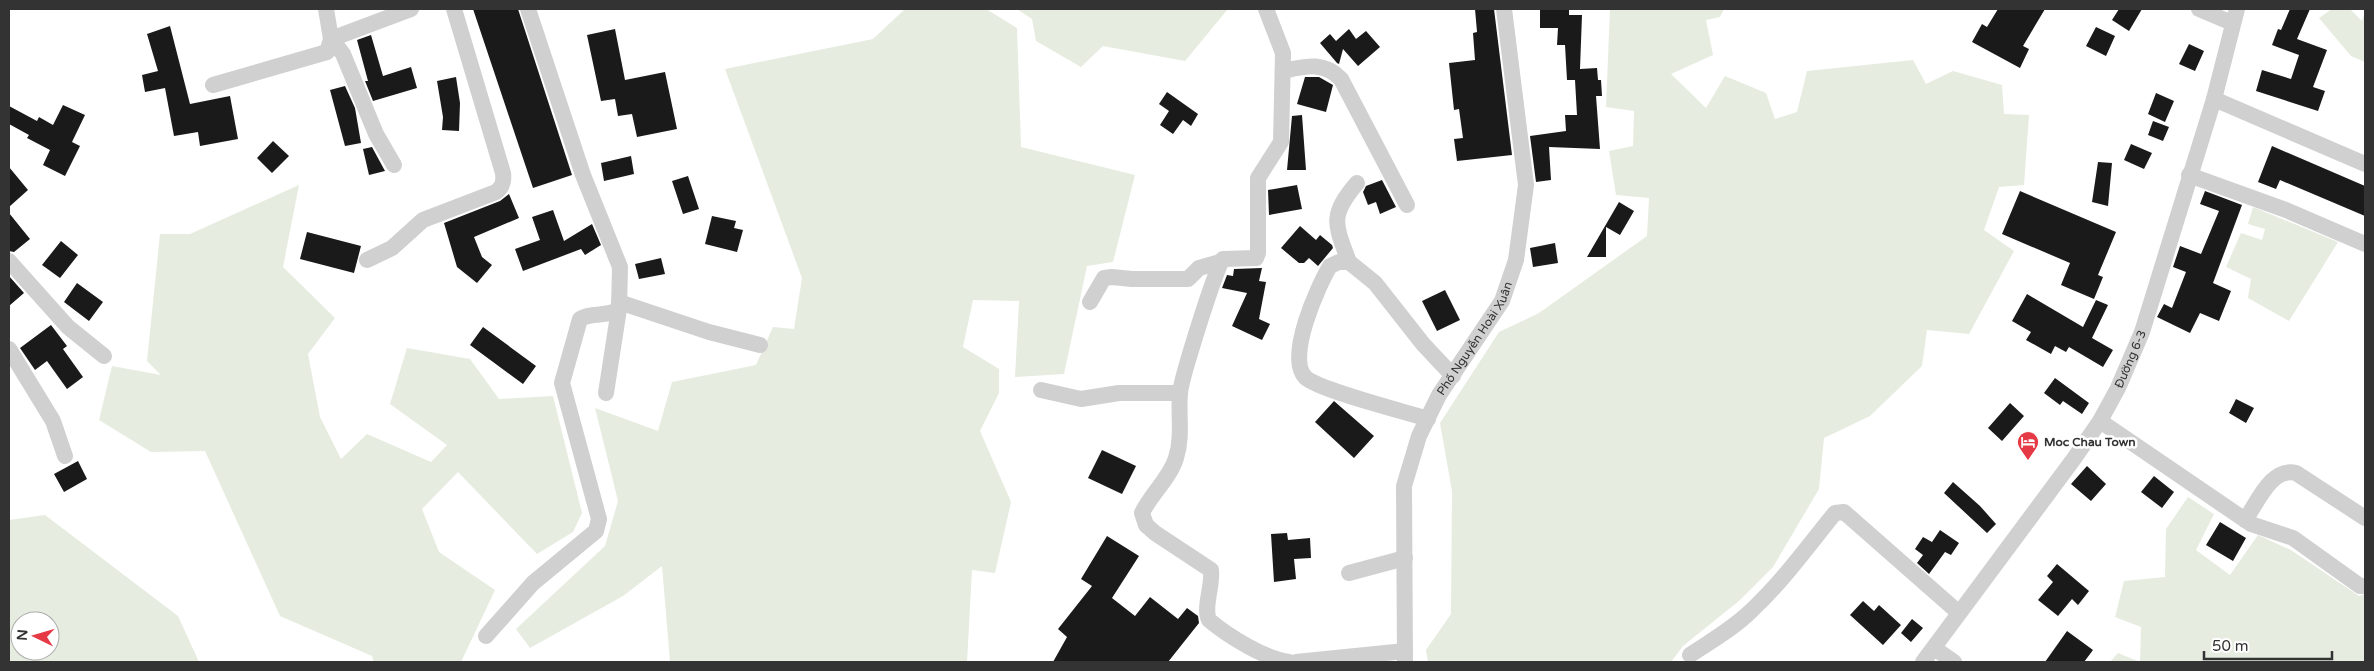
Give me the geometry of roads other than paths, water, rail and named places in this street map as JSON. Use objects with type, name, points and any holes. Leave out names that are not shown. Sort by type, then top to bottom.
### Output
[{"type":"street","points":[[213,85],[327,52],[331,40],[326,9]]},
{"type":"street","points":[[331,40],[411,9]]},
{"type":"street","points":[[367,260],[392,248],[423,220],[496,192],[504,181],[454,9]]},
{"type":"street","points":[[528,9],[583,175],[620,267],[619,309],[606,393]]},
{"type":"street","points":[[1090,302],[1104,278],[1188,279],[1199,268],[1230,258],[1256,258],[1258,253],[1258,178],[1281,142],[1283,53],[1266,9]]},
{"type":"street","name":"Phố Nguyễn Hoài Xuân","points":[[1405,657],[1404,486],[1411,457],[1439,395],[1502,301],[1516,260],[1523,224],[1526,185],[1504,9]]},
{"type":"street","points":[[2199,9],[2234,16]]},
{"type":"street","name":"Đường 6-3","points":[[1923,662],[2100,421],[2118,388],[2142,332],[2189,174],[2214,98],[2234,16]]},
{"type":"street","points":[[331,40],[343,54],[369,119],[394,164]]},
{"type":"street","points":[[1283,71],[1321,66],[1330,69],[1341,79],[1407,205]]},
{"type":"street","points":[[2214,98],[2365,164]]},
{"type":"street","points":[[2189,174],[2286,210],[2365,244]]},
{"type":"street","points":[[1357,183],[1344,198],[1336,216],[1339,236],[1348,262],[1375,283],[1423,344],[1453,376]]},
{"type":"street","points":[[9,261],[68,326],[104,356]]},
{"type":"street","points":[[1220,262],[1183,374],[1180,393],[1181,422],[1177,457],[1145,507],[1142,513],[1143,520],[1155,534],[1210,570],[1211,590],[1206,614],[1209,620],[1257,650],[1280,661],[1289,662]]},
{"type":"street","points":[[1348,262],[1339,262],[1330,266],[1314,299],[1299,354],[1300,368],[1304,376],[1334,390],[1428,419]]},
{"type":"street","points":[[486,636],[534,583],[596,531],[600,519],[564,394],[564,376],[580,319],[586,316],[611,314],[619,309],[760,345]]},
{"type":"street","points":[[9,349],[52,421],[65,456]]},
{"type":"street","points":[[1041,390],[1081,399],[1119,393],[1180,393]]},
{"type":"street","points":[[2100,421],[2245,520],[2293,538],[2360,586],[2365,586]]},
{"type":"street","points":[[2245,520],[2276,475],[2286,470],[2296,473],[2365,518]]},
{"type":"street","points":[[1690,655],[1729,630],[1752,611],[1779,583],[1835,513],[1844,512],[1959,613]]},
{"type":"street","points":[[1349,573],[1405,558]]},
{"type":"street","points":[[1934,648],[1954,662]]},
{"type":"street","points":[[1296,662],[1405,657]]},
{"type":"place","name":"Moc Chau Town","points":[[2028,461]]}]
